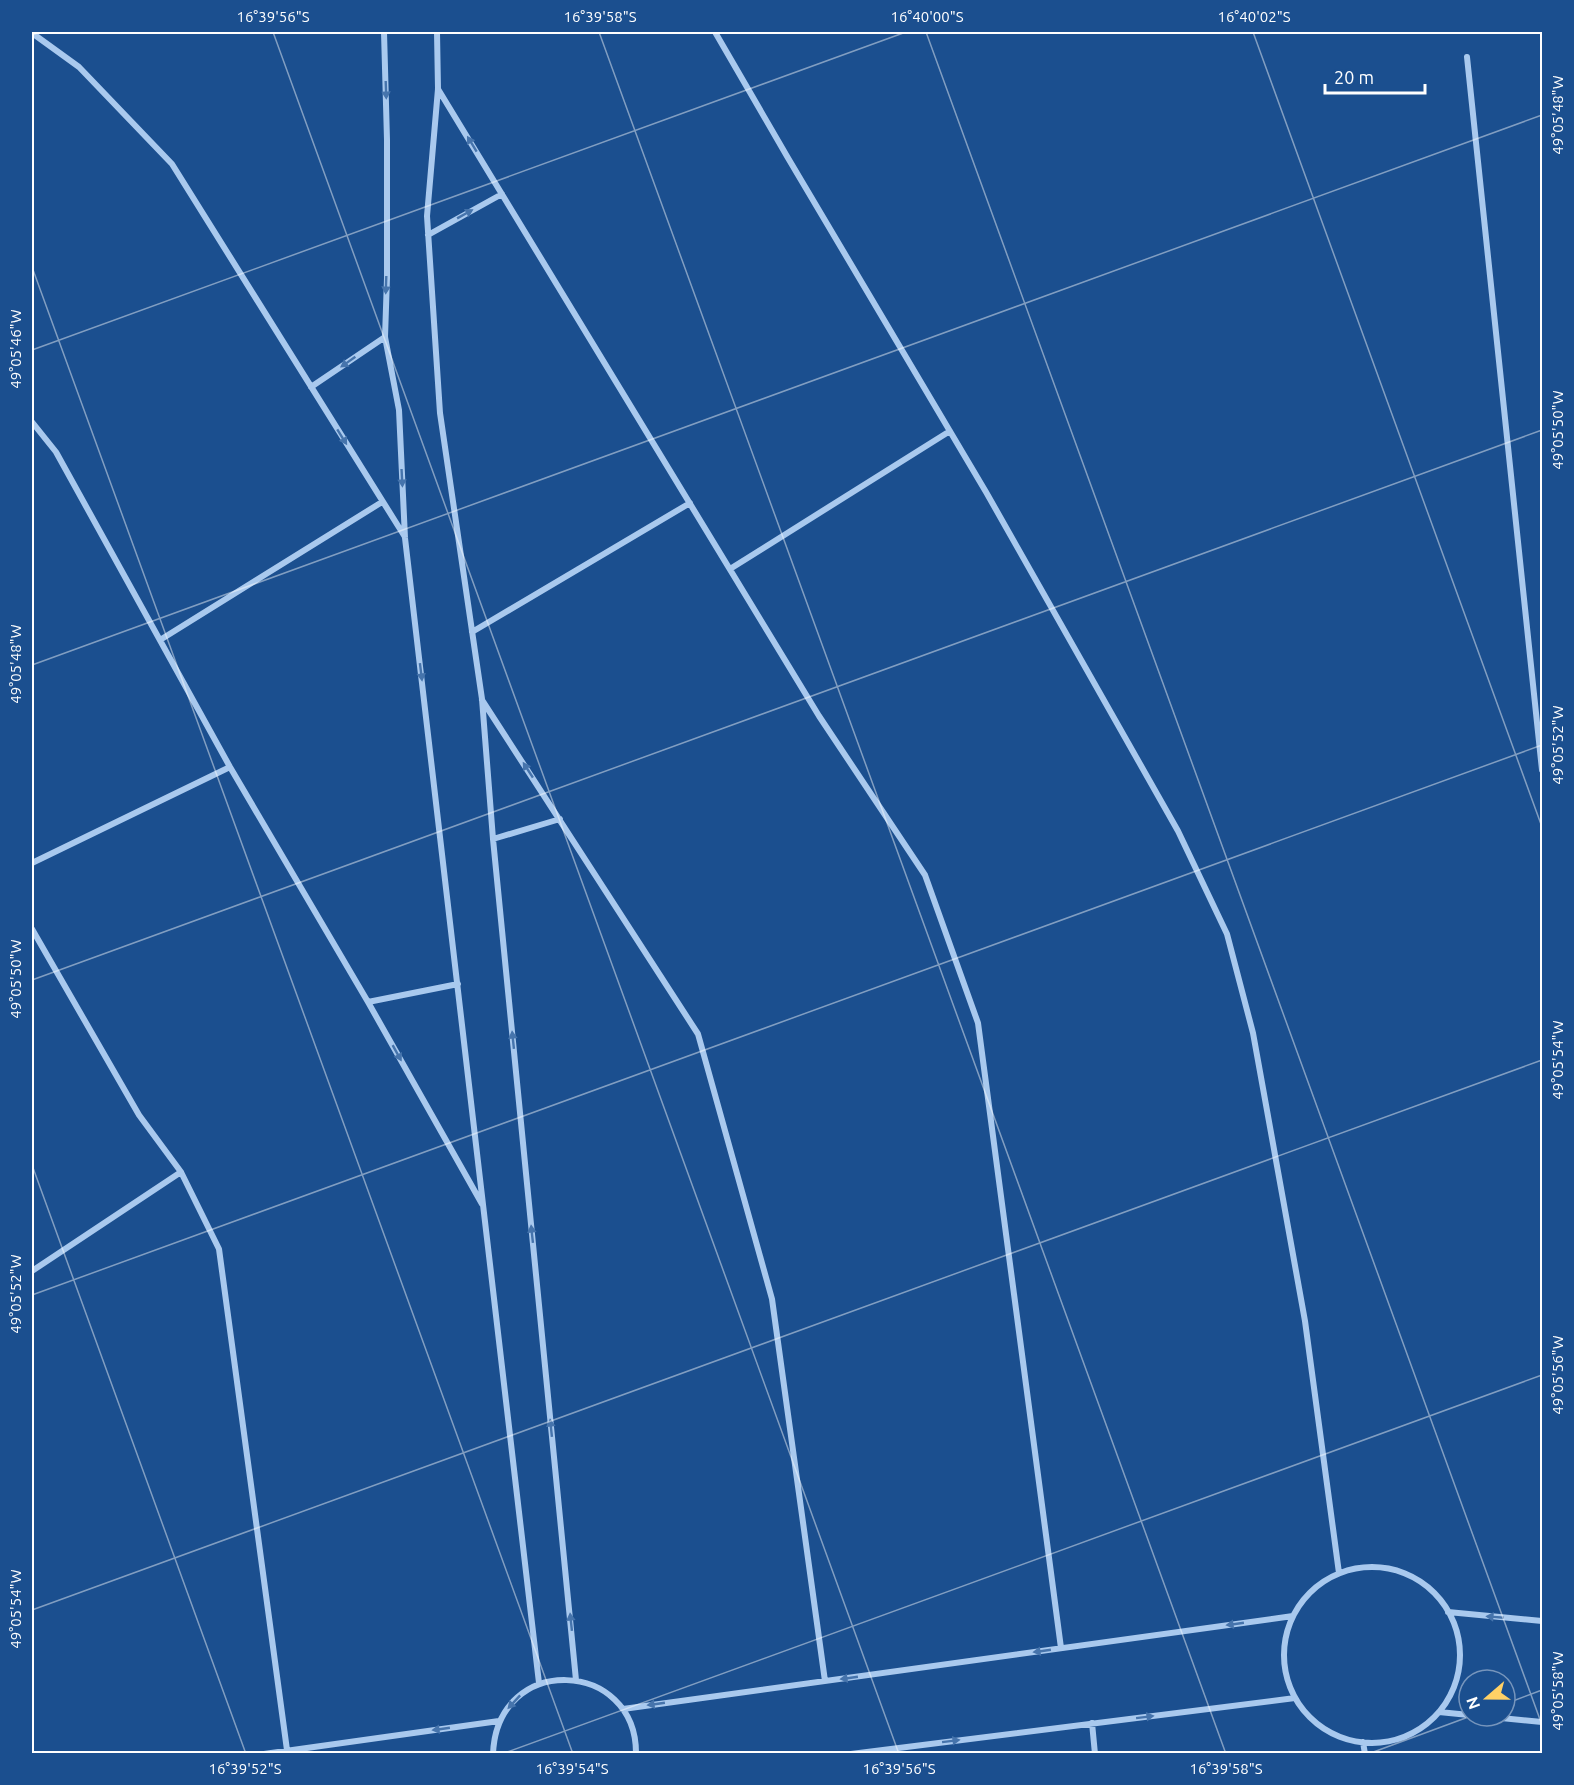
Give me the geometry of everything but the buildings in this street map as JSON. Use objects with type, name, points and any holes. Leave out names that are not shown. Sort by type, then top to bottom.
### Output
[{"type":"street","points":[[384,32],[387,140],[385,337],[399,410],[405,538],[539,1683]]},
{"type":"street","points":[[437,32],[438,89],[427,216],[440,412],[482,699],[493,839],[576,1680]]},
{"type":"street","points":[[715,32],[986,492],[1178,831],[1227,934],[1253,1033],[1305,1321],[1339,1573]]},
{"type":"street","points":[[32,33],[79,67],[172,164],[405,538]]},
{"type":"street","points":[[1467,57],[1542,770]]},
{"type":"street","points":[[438,89],[819,716],[925,875],[978,1023],[1061,1648]]},
{"type":"street","points":[[428,235],[502,194]]},
{"type":"street","points":[[311,387],[385,337]]},
{"type":"street","points":[[32,422],[56,452],[230,767],[368,1002],[484,1208]]},
{"type":"street","points":[[730,569],[950,431]]},
{"type":"street","points":[[160,640],[382,502]]},
{"type":"street","points":[[472,632],[690,503]]},
{"type":"street","points":[[482,699],[698,1034],[772,1299],[825,1681]]},
{"type":"street","points":[[32,863],[230,767]]},
{"type":"street","points":[[493,839],[560,819]]},
{"type":"street","points":[[32,929],[139,1115],[181,1172],[219,1249],[287,1750]]},
{"type":"street","points":[[368,1002],[458,984]]},
{"type":"street","points":[[32,1271],[181,1172]]},
{"type":"street","points":[[1380,1567],[1401,1572],[1420,1581],[1436,1595],[1448,1612],[1457,1632],[1460,1653],[1458,1674],[1439,1712],[1423,1726],[1405,1737],[1384,1742],[1363,1742],[1343,1738],[1324,1729],[1295,1698],[1287,1678],[1284,1657],[1286,1636],[1293,1616],[1312,1591],[1339,1573],[1359,1568],[1380,1567]]},
{"type":"street","points":[[1448,1612],[1542,1621]]},
{"type":"street","points":[[623,1709],[1293,1616]]},
{"type":"street","points":[[493,1754],[499,1721],[509,1705],[523,1692],[539,1683],[576,1680],[594,1686],[610,1696],[623,1709],[632,1726],[636,1754]]},
{"type":"street","points":[[851,1754],[1295,1698]]},
{"type":"street","points":[[1439,1712],[1457,1714]]},
{"type":"street","points":[[1517,1720],[1542,1722]]},
{"type":"street","points":[[264,1754],[499,1721]]},
{"type":"street","points":[[1092,1723],[1095,1754]]},
{"type":"street","points":[[1363,1742],[1365,1754]]}]
